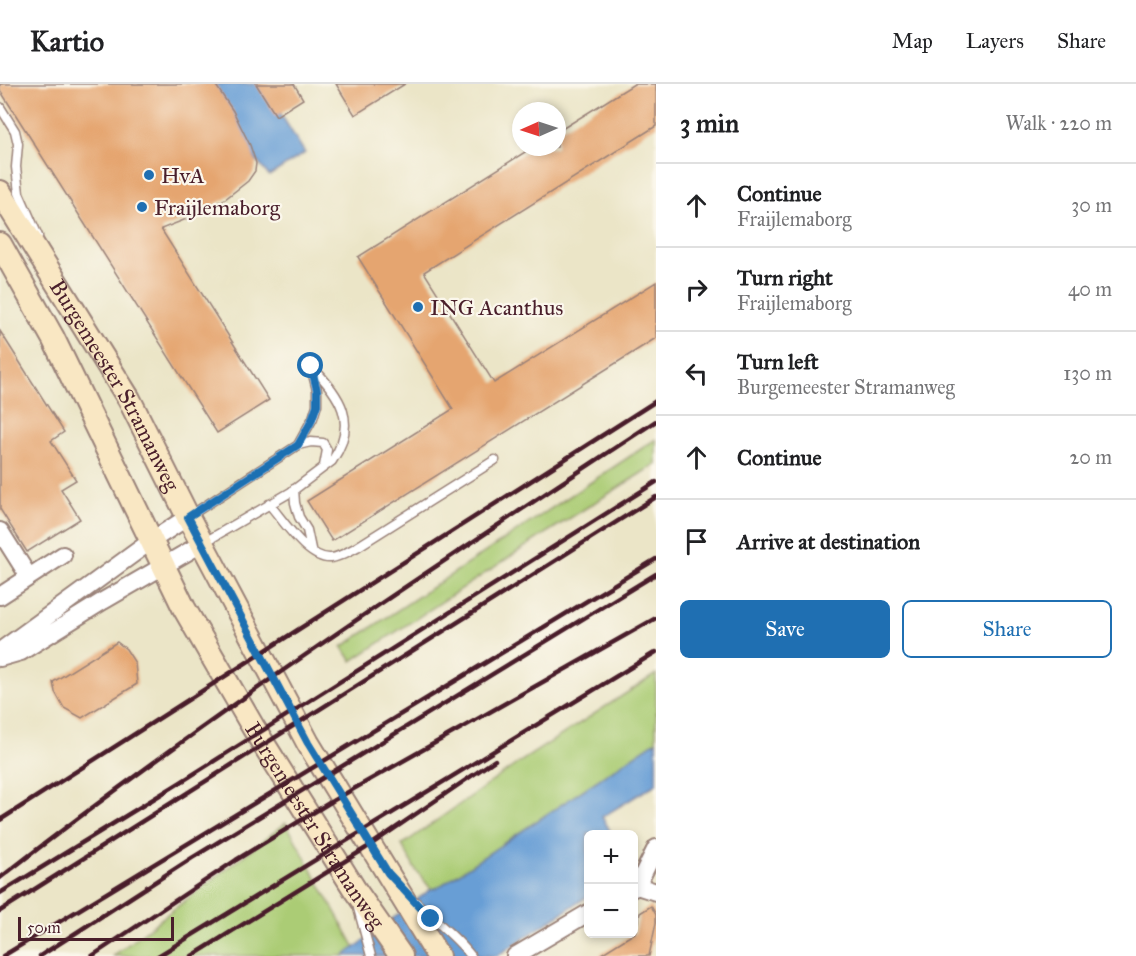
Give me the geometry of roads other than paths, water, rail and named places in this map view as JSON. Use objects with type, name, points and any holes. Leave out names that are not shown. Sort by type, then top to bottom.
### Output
[{"type":"main road","name":"Burgemeester Stramanweg","points":[[0,192],[129,399],[244,625],[308,743],[438,956]]},
{"type":"main road","name":"Burgemeester Stramanweg","points":[[0,244],[53,338],[184,608],[252,727],[355,890],[401,956]]},
{"type":"street","points":[[0,651],[151,541],[188,517]]},
{"type":"street","points":[[0,531],[29,577]]},
{"type":"street","points":[[0,658],[21,652],[203,543]]},
{"type":"street","points":[[0,597],[63,555]]},
{"type":"street","points":[[637,884],[656,848]]},
{"type":"street","points":[[638,888],[656,892]]},
{"type":"street","points":[[515,956],[584,915]]},
{"type":"lane","points":[[0,107],[15,131],[18,144],[16,167],[19,193],[55,278]]},
{"type":"lane","points":[[203,543],[294,489],[332,461],[342,443],[344,410],[327,382],[311,366],[317,390],[317,405],[311,422],[298,445]]},
{"type":"lane","points":[[188,517],[298,445],[311,442],[323,443],[327,450],[324,467]]},
{"type":"lane","points":[[269,504],[286,523],[296,539],[316,554],[329,558],[335,557],[357,547],[495,460]]},
{"type":"lane","points":[[294,489],[297,510],[307,530],[311,549]]},
{"type":"lane","points":[[388,873],[431,919],[459,940],[471,956]]},
{"type":"lane","points":[[355,890],[371,956]]},
{"type":"water","points":[[194,84],[262,84],[305,153],[269,176]]},
{"type":"water","points":[[656,741],[656,784],[602,817],[610,830],[584,830],[584,899],[497,956],[344,956],[431,889],[437,888]]},
{"type":"railway","points":[[0,820],[656,401]]},
{"type":"railway","points":[[0,878],[79,817],[241,700],[489,531],[656,421]]},
{"type":"railway","points":[[0,893],[181,782],[656,482]]},
{"type":"railway","points":[[0,911],[656,497]]},
{"type":"railway","points":[[3,956],[656,559]]},
{"type":"railway","points":[[40,956],[192,858],[656,574]]},
{"type":"railway","points":[[92,956],[236,860],[334,800],[656,618]]},
{"type":"railway","points":[[158,956],[656,652]]},
{"type":"railway","points":[[192,956],[366,848],[495,760]]},
{"type":"place","name":"HvA","points":[[149,175]]},
{"type":"place","name":"Fraijlemaborg","points":[[142,207]]},
{"type":"place","name":"ING Acanthus","points":[[418,307]]}]
